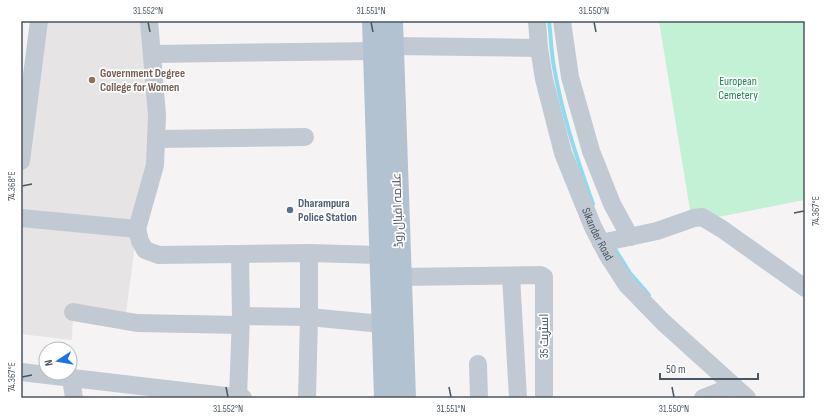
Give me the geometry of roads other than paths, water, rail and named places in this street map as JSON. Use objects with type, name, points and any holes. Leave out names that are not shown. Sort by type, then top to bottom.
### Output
[{"type":"main road","name":"علامہ اقبال روڈ","points":[[373,21],[383,48],[400,277],[394,370],[385,398]]},
{"type":"main road","name":"علامہ اقبال روڈ","points":[[392,21],[383,48],[380,255],[382,324],[394,370],[405,398]]},
{"type":"street","points":[[21,162],[39,21]]},
{"type":"street","points":[[149,21],[157,114],[155,165],[137,229],[140,241],[145,250],[159,255],[308,253],[380,255]]},
{"type":"street","name":"Sikander Road","points":[[536,21],[544,79],[563,153],[601,243],[627,286],[663,322],[747,398]]},
{"type":"street","points":[[562,21],[570,77],[591,151],[612,204],[630,237]]},
{"type":"street","points":[[152,54],[383,48],[539,48]]},
{"type":"street","points":[[156,139],[305,137]]},
{"type":"street","points":[[601,243],[657,231],[694,218],[702,217],[805,288]]},
{"type":"street","points":[[21,218],[137,229]]},
{"type":"street","points":[[307,398],[309,317],[308,253]]},
{"type":"street","points":[[78,379],[145,392],[240,398],[240,254]]},
{"type":"street","name":"اسٹریٹ 35","points":[[511,276],[541,275],[544,278],[544,398]]},
{"type":"street","points":[[400,277],[511,276],[518,398]]},
{"type":"street","points":[[73,312],[137,323],[240,321],[309,317],[382,324]]},
{"type":"street","points":[[478,364],[479,398]]},
{"type":"street","points":[[21,372],[38,374]]},
{"type":"street","points":[[71,381],[74,398]]},
{"type":"street","points":[[703,398],[733,386]]},
{"type":"waterway","points":[[549,21],[553,61],[561,102],[593,204]]},
{"type":"waterway","points":[[613,246],[630,273],[649,295]]},
{"type":"place","name":"Government Degree College for Women","points":[[92,80]]},
{"type":"place","name":"Dharampura Police Station","points":[[290,210]]},
{"type":"park label","name":"European Cemetery","points":[[738,88]]}]
